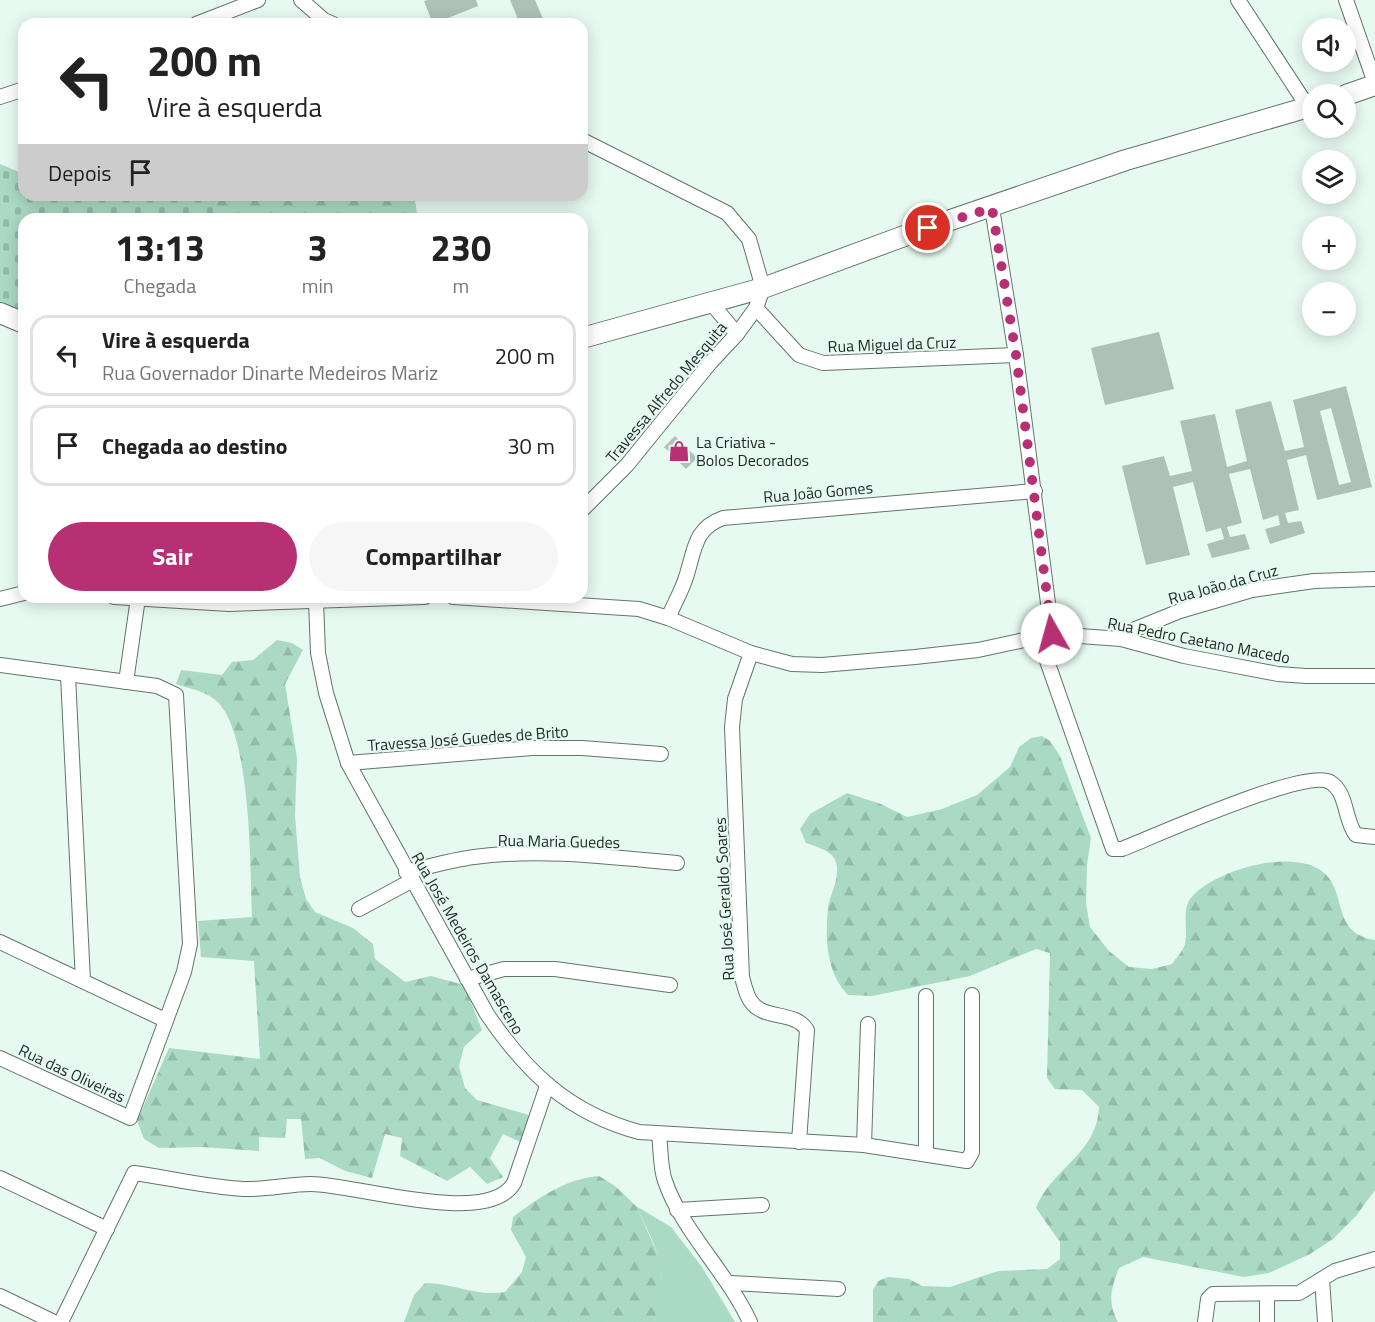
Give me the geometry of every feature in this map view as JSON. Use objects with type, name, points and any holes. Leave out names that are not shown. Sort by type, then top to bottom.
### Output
[{"type":"main road","points":[[1356,91],[1375,84]]},
{"type":"main road","points":[[588,336],[712,304],[763,288],[907,235],[992,208],[1126,160],[1302,108]]},
{"type":"main road","points":[[0,313],[18,320]]},
{"type":"street","points":[[212,18],[258,0]]},
{"type":"street","points":[[301,0],[323,18]]},
{"type":"street","points":[[1238,0],[1302,94]]},
{"type":"street","points":[[1346,0],[1375,84]]},
{"type":"street","points":[[0,97],[18,91]]},
{"type":"street","points":[[588,143],[727,213],[749,239],[763,288]]},
{"type":"street","points":[[992,208],[1035,491],[1045,636],[1113,849],[1122,849],[1278,788],[1318,779],[1331,783],[1337,790],[1356,835],[1375,837]]},
{"type":"street","name":"Travessa Alfredo Mesquita","points":[[588,504],[627,465],[710,363],[737,334],[756,308],[763,288]]},
{"type":"street","points":[[712,304],[737,334]]},
{"type":"street","name":"Rua Miguel da Cruz","points":[[756,308],[799,355],[823,363],[1016,355]]},
{"type":"street","name":"Rua João Gomes","points":[[668,618],[687,574],[696,539],[705,528],[723,518],[1035,491]]},
{"type":"street","name":"Rua João da Cruz","points":[[1121,639],[1133,630],[1160,618],[1252,590],[1314,581],[1375,579]]},
{"type":"street","points":[[3,594],[18,593]]},
{"type":"street","points":[[126,682],[137,603]]},
{"type":"street","points":[[214,603],[258,603]]},
{"type":"street","name":"Rua José Medeiros Damasceno","points":[[316,603],[318,653],[326,693],[348,763],[467,979],[508,1045],[547,1086],[574,1105],[611,1125],[659,1135],[864,1145],[967,1161],[972,1152],[972,995]]},
{"type":"street","name":"Rua Pedro Caetano Macedo","points":[[579,603],[639,609],[668,618],[751,654],[792,664],[822,665],[968,651],[1045,636],[1121,639],[1184,656],[1278,674],[1375,676]]},
{"type":"street","name":"Rua José Geraldo Soares","points":[[751,654],[735,699],[732,727],[742,977],[749,1000],[756,1008],[799,1021],[807,1030],[799,1142]]},
{"type":"street","points":[[0,665],[169,689],[178,700],[190,944],[184,972],[165,1020],[0,942]]},
{"type":"street","points":[[68,676],[83,981]]},
{"type":"street","name":"Travessa José Guedes de Brito","points":[[348,763],[532,748],[582,748],[661,754]]},
{"type":"street","name":"Rua Maria Guedes","points":[[359,909],[409,876],[472,858],[518,854],[591,856],[677,863]]},
{"type":"street","points":[[467,979],[504,969],[555,969],[670,985]]},
{"type":"street","points":[[926,996],[926,1153]]},
{"type":"street","name":"Rua das Oliveiras","points":[[0,1058],[130,1118],[165,1020]]},
{"type":"street","points":[[864,1145],[868,1023]]},
{"type":"street","points":[[61,1322],[134,1173],[244,1189],[312,1184],[360,1189],[397,1198],[445,1203],[493,1199],[507,1193],[514,1183],[547,1086]]},
{"type":"street","points":[[659,1135],[664,1178],[677,1210],[731,1283],[750,1322]]},
{"type":"street","points":[[0,1178],[107,1229]]},
{"type":"street","points":[[677,1210],[762,1205]]},
{"type":"street","points":[[1204,1322],[1210,1295],[1299,1293],[1335,1271],[1375,1259]]},
{"type":"street","points":[[1322,1279],[1325,1322]]},
{"type":"street","points":[[731,1283],[838,1289]]},
{"type":"street","points":[[1267,1322],[1268,1294]]},
{"type":"street","points":[[0,1296],[54,1322]]},
{"type":"green space","points":[[0,164],[18,172],[18,201],[217,201],[213,213],[18,213],[18,310],[0,302]]},
{"type":"green space","points":[[217,201],[415,201],[417,213],[213,213]]},
{"type":"green space","points":[[277,640],[292,643],[303,650],[285,684],[297,758],[295,816],[300,877],[306,899],[315,912],[353,928],[373,944],[375,959],[405,982],[431,976],[464,985],[482,1030],[464,1047],[459,1066],[465,1088],[477,1100],[529,1115],[522,1143],[503,1134],[490,1158],[503,1177],[487,1184],[470,1167],[447,1181],[400,1156],[402,1138],[385,1134],[372,1178],[345,1171],[320,1158],[305,1159],[301,1119],[287,1119],[285,1138],[259,1137],[259,1151],[201,1147],[159,1148],[144,1139],[137,1121],[169,1048],[260,1059],[254,961],[201,957],[198,921],[252,917],[246,801],[236,738],[226,714],[214,699],[176,684],[181,670],[222,675],[232,662],[253,660]]},
{"type":"green space","points":[[1042,736],[1050,741],[1060,756],[1091,838],[1087,865],[1086,903],[1090,927],[1109,951],[1129,967],[1152,969],[1172,964],[1185,944],[1186,915],[1190,899],[1201,888],[1217,879],[1236,870],[1258,864],[1299,862],[1316,868],[1329,878],[1343,915],[1353,931],[1375,940],[1375,1190],[1356,1216],[1333,1239],[1310,1254],[1269,1273],[1244,1277],[1143,1257],[1119,1268],[1111,1295],[1112,1308],[1118,1322],[873,1322],[873,1290],[878,1281],[888,1277],[909,1279],[922,1286],[950,1287],[998,1271],[1047,1269],[1060,1259],[1060,1242],[1036,1208],[1052,1182],[1091,1137],[1099,1107],[1082,1090],[1055,1089],[1047,1078],[1050,953],[1036,949],[970,976],[872,996],[848,995],[835,976],[827,943],[828,908],[837,876],[836,864],[829,853],[806,843],[800,829],[810,814],[847,793],[881,804],[907,817],[942,809],[977,795],[1010,767],[1019,747],[1031,738]]},
{"type":"green space","points":[[599,1176],[615,1186],[636,1206],[661,1261],[662,1292],[654,1322],[404,1322],[414,1295],[425,1283],[485,1293],[505,1292],[522,1272],[526,1257],[511,1230],[513,1217],[543,1196],[564,1185]]},
{"type":"green space","points":[[636,1206],[671,1227],[702,1267],[735,1322],[654,1322],[661,1287],[660,1261]]},
{"type":"building","points":[[476,0],[478,6],[448,18],[431,18],[424,1]]},
{"type":"building","points":[[510,0],[535,0],[543,18],[518,18]]},
{"type":"building","points":[[1159,332],[1174,389],[1105,405],[1091,348]]},
{"type":"building","points":[[1346,386],[1372,487],[1317,500],[1306,455],[1287,460],[1299,510],[1285,513],[1288,523],[1301,521],[1305,533],[1270,544],[1265,529],[1280,525],[1278,515],[1263,520],[1250,469],[1229,474],[1242,523],[1227,527],[1230,537],[1245,534],[1250,549],[1212,558],[1207,544],[1224,539],[1221,528],[1206,532],[1193,482],[1173,487],[1190,555],[1146,565],[1122,466],[1164,456],[1170,476],[1192,471],[1180,421],[1215,414],[1227,467],[1247,461],[1235,410],[1271,401],[1285,451],[1304,447],[1293,400]],"holes":[[[1331,408],[1351,482],[1339,485],[1320,411]]]},
{"type":"building","name":"La Criativa - Bolos Decorados","points":[[675,436],[697,458],[686,469],[664,447]]},
{"type":"place","name":"La Criativa - Bolos Decorados","points":[[679,451]]},
{"type":"route","points":[[928,228],[992,208],[1016,355],[1052,634]]}]
